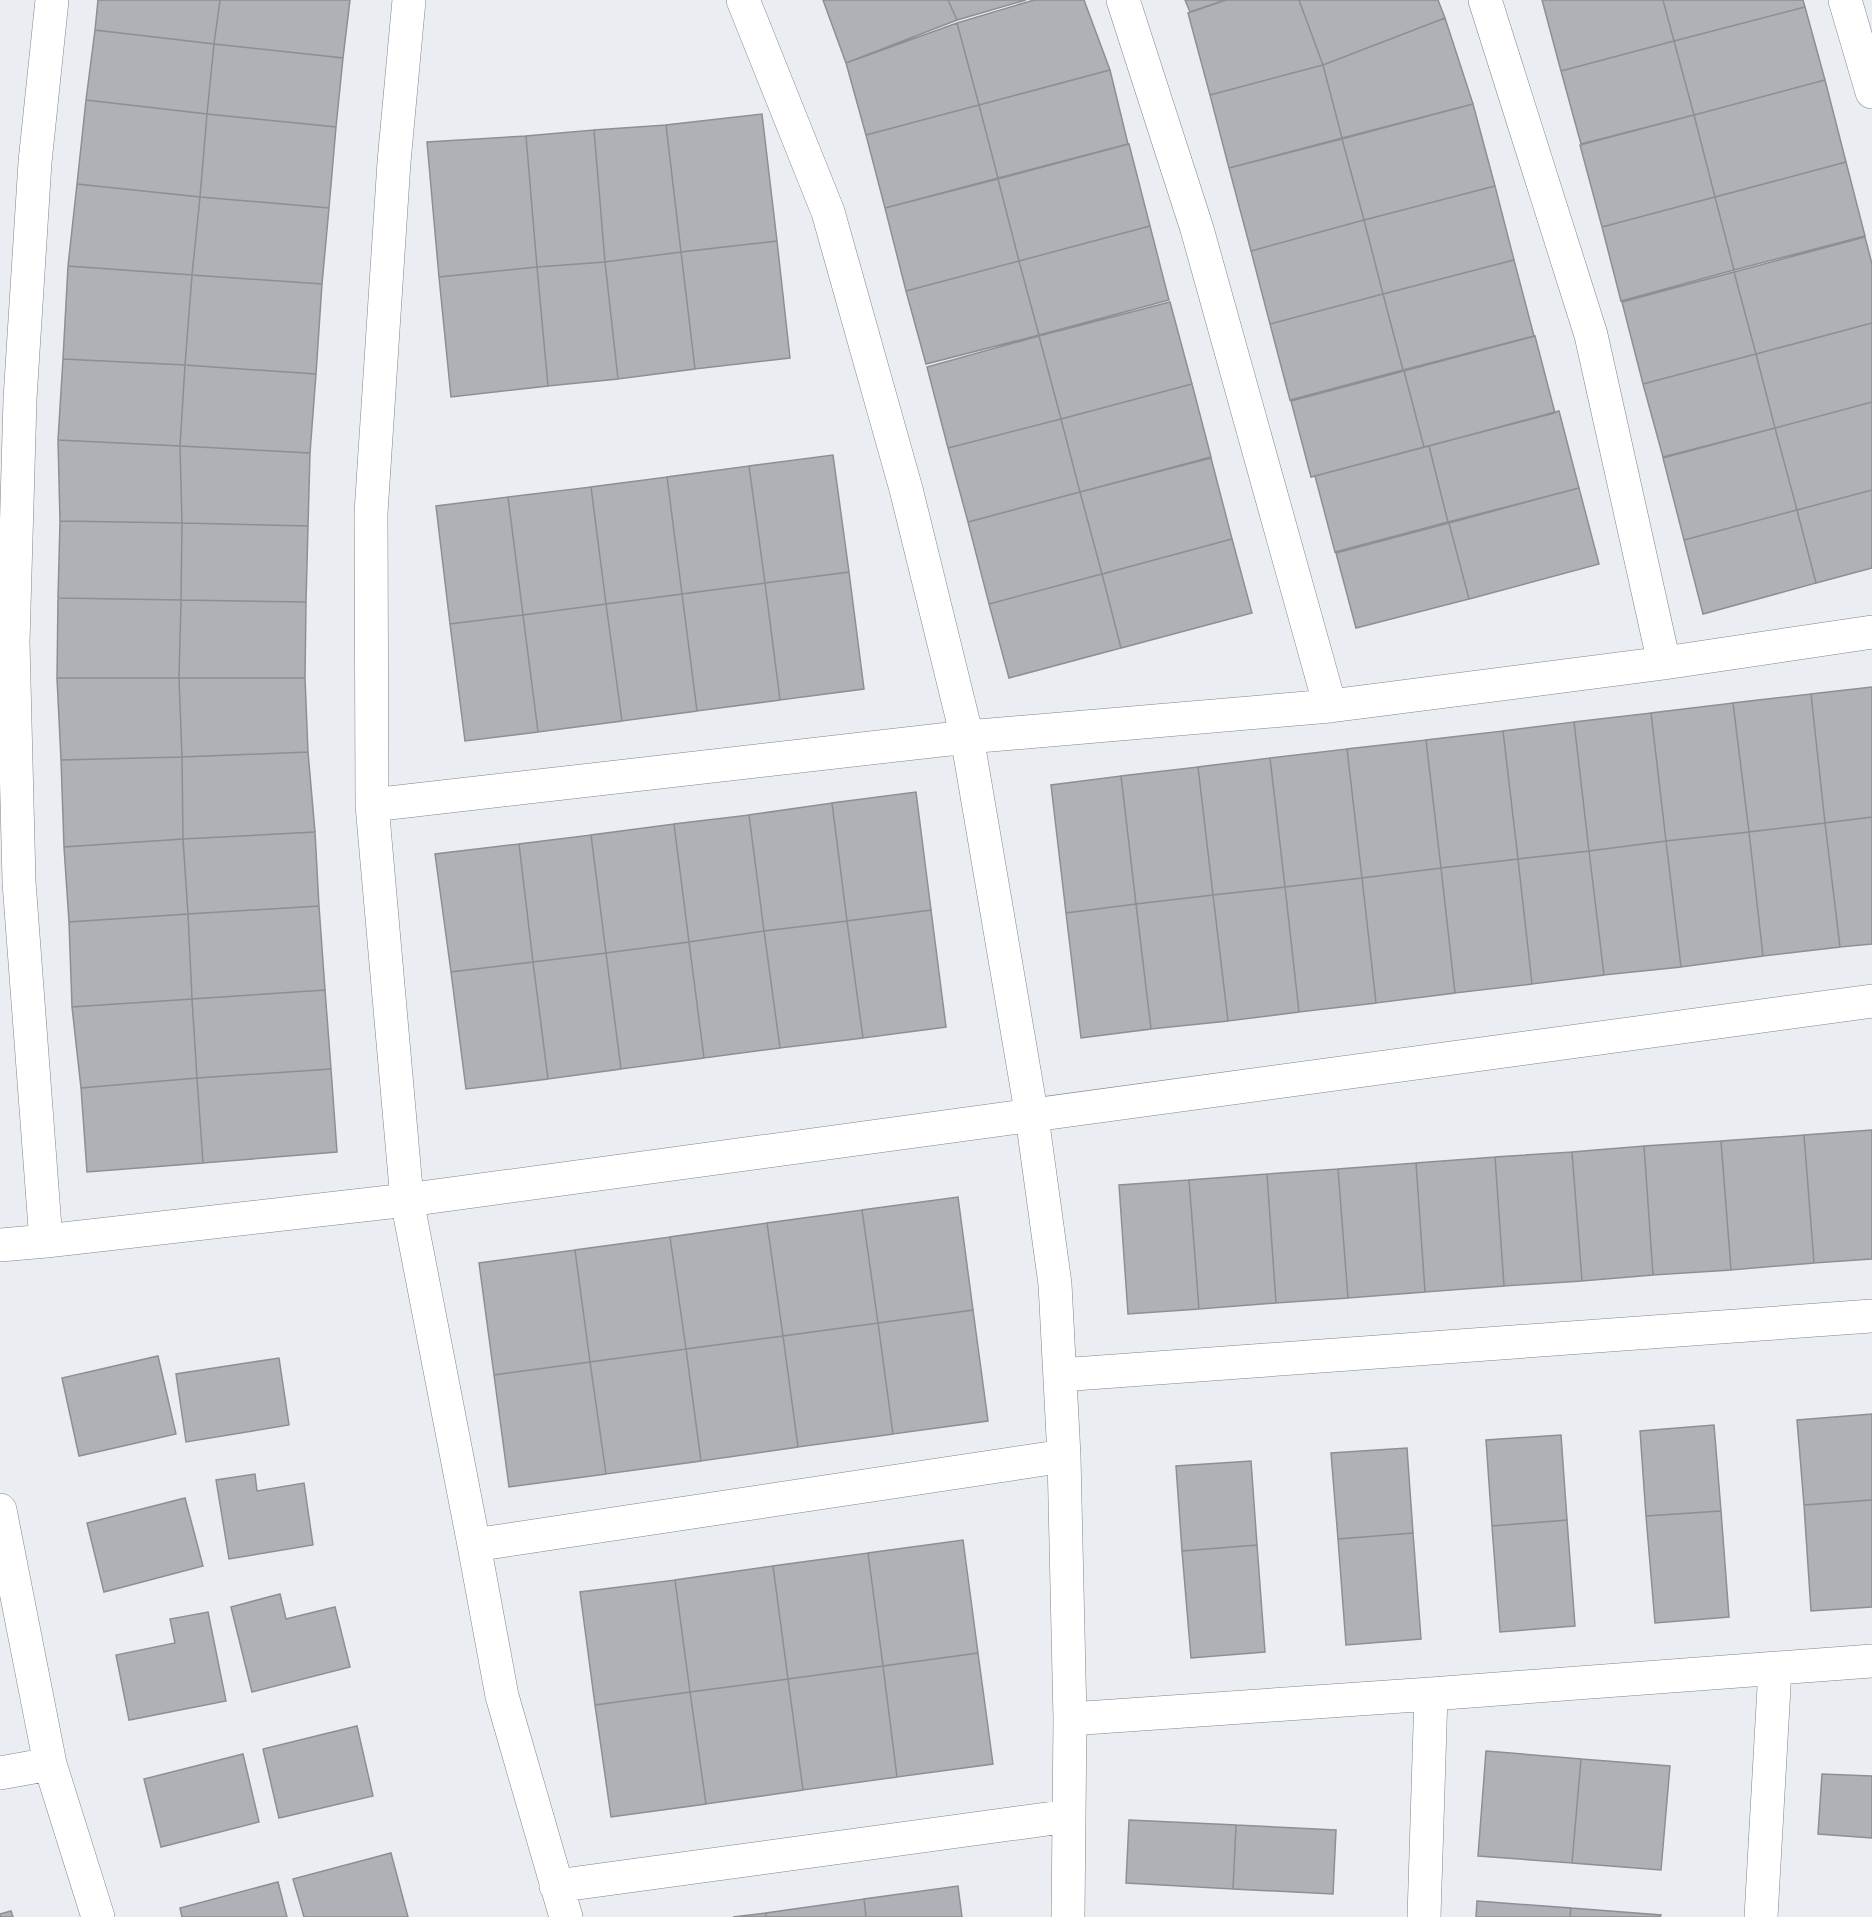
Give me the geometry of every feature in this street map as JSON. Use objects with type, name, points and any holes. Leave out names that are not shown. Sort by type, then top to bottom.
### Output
[{"type":"street","points":[[46,1241],[20,882],[13,642],[20,399],[35,162],[52,0]]},
{"type":"street","points":[[409,0],[394,162],[371,513],[372,806],[407,1200],[502,1696],[566,1917]]},
{"type":"street","points":[[743,0],[828,212],[906,489],[967,738],[1032,1117],[1055,1284],[1064,1456],[1070,1719],[1068,1917]]},
{"type":"street","points":[[1122,0],[1197,229],[1330,706]]},
{"type":"street","points":[[1485,0],[1591,335],[1664,663]]},
{"type":"street","points":[[1845,0],[1872,92]]},
{"type":"street","points":[[372,806],[967,738],[1330,706],[1664,663],[1872,632]]},
{"type":"street","points":[[0,1245],[407,1200],[1032,1117],[1872,1001]]},
{"type":"street","points":[[1060,1375],[1872,1316]]},
{"type":"street","points":[[474,1545],[1064,1456]]},
{"type":"street","points":[[0,1510],[50,1764],[99,1917]]},
{"type":"street","points":[[1070,1719],[1872,1661]]},
{"type":"street","points":[[1761,1917],[1775,1669]]},
{"type":"street","points":[[1424,1917],[1431,1694]]},
{"type":"street","points":[[0,1773],[50,1764]]},
{"type":"street","points":[[556,1886],[1069,1816]]},
{"type":"building","points":[[98,0],[220,0],[214,44],[95,30]]},
{"type":"building","points":[[220,0],[350,0],[343,58],[214,44]]},
{"type":"building","points":[[823,0],[948,0],[957,20],[846,63]]},
{"type":"building","points":[[948,0],[1026,0],[957,20]]},
{"type":"building","points":[[1034,0],[1084,0],[1110,70],[979,105],[957,23]]},
{"type":"building","points":[[1185,0],[1225,0],[1190,12]]},
{"type":"building","points":[[1226,0],[1299,0],[1323,65],[1210,95],[1188,13]]},
{"type":"building","points":[[1299,0],[1438,0],[1445,18],[1323,65]]},
{"type":"building","points":[[1542,0],[1663,0],[1674,41],[1561,71]]},
{"type":"building","points":[[1663,0],[1803,0],[1805,7],[1674,41]]},
{"type":"building","points":[[1805,7],[1825,80],[1694,115],[1674,41]]},
{"type":"building","points":[[1445,18],[1473,104],[1342,138],[1323,65]]},
{"type":"building","points":[[957,23],[979,105],[866,135],[846,63]]},
{"type":"building","points":[[95,30],[214,44],[207,114],[86,100]]},
{"type":"building","points":[[1674,41],[1694,115],[1581,144],[1561,71]]},
{"type":"building","points":[[214,44],[343,58],[336,127],[207,114]]},
{"type":"building","points":[[1323,65],[1342,138],[1229,168],[1210,95]]},
{"type":"building","points":[[1110,70],[1128,144],[998,178],[979,105]]},
{"type":"building","points":[[1825,80],[1846,162],[1715,197],[1694,115]]},
{"type":"building","points":[[86,100],[207,114],[200,197],[77,184]]},
{"type":"building","points":[[1473,104],[1495,186],[1364,220],[1342,139]]},
{"type":"building","points":[[979,105],[998,178],[885,208],[866,135]]},
{"type":"building","points":[[207,114],[336,127],[329,208],[200,197]]},
{"type":"building","points":[[762,114],[777,241],[681,252],[666,125]]},
{"type":"building","points":[[1694,115],[1715,197],[1602,227],[1580,145]]},
{"type":"building","points":[[666,125],[681,252],[605,262],[594,130]]},
{"type":"building","points":[[594,130],[605,262],[537,267],[526,136]]},
{"type":"building","points":[[526,136],[537,267],[439,277],[427,142]]},
{"type":"building","points":[[1342,139],[1364,220],[1251,251],[1229,168]]},
{"type":"building","points":[[1129,144],[1150,226],[1019,261],[998,179]]},
{"type":"building","points":[[1846,162],[1865,236],[1734,270],[1715,197]]},
{"type":"building","points":[[998,179],[1019,261],[906,291],[885,208]]},
{"type":"building","points":[[77,184],[200,197],[192,275],[68,266]]},
{"type":"building","points":[[1495,186],[1514,260],[1383,294],[1364,220]]},
{"type":"building","points":[[200,197],[329,208],[322,284],[192,275]]},
{"type":"building","points":[[1715,197],[1734,270],[1621,301],[1602,227]]},
{"type":"building","points":[[1364,220],[1383,294],[1270,324],[1251,251]]},
{"type":"building","points":[[1150,226],[1169,300],[1039,335],[1019,261]]},
{"type":"building","points":[[1865,237],[1872,264],[1872,323],[1756,354],[1734,272]]},
{"type":"building","points":[[777,241],[790,358],[695,369],[681,252]]},
{"type":"building","points":[[681,252],[695,369],[618,379],[605,262]]},
{"type":"building","points":[[1514,260],[1534,336],[1403,370],[1383,294]]},
{"type":"building","points":[[1019,261],[1039,335],[926,364],[906,291]]},
{"type":"building","points":[[605,262],[618,379],[548,386],[537,267]]},
{"type":"building","points":[[68,266],[192,275],[185,365],[63,359]]},
{"type":"building","points":[[537,267],[548,386],[451,397],[439,277]]},
{"type":"building","points":[[1734,272],[1756,354],[1643,384],[1622,302]]},
{"type":"building","points":[[192,275],[322,284],[316,374],[185,365]]},
{"type":"building","points":[[1383,294],[1403,370],[1290,400],[1270,324]]},
{"type":"building","points":[[1170,302],[1192,384],[1061,419],[1039,336]]},
{"type":"building","points":[[1872,323],[1872,402],[1775,428],[1756,354]]},
{"type":"building","points":[[1039,336],[1061,419],[948,448],[927,367]]},
{"type":"building","points":[[1535,336],[1555,413],[1424,447],[1404,371]]},
{"type":"building","points":[[1756,354],[1775,428],[1663,457],[1643,384]]},
{"type":"building","points":[[63,359],[185,365],[180,446],[58,440]]},
{"type":"building","points":[[185,365],[316,374],[310,453],[180,446]]},
{"type":"building","points":[[1404,371],[1424,447],[1311,477],[1291,401]]},
{"type":"building","points":[[1192,384],[1211,457],[1080,492],[1061,419]]},
{"type":"building","points":[[1872,402],[1872,490],[1797,510],[1775,428]]},
{"type":"building","points":[[1559,411],[1579,488],[1448,522],[1429,446]]},
{"type":"building","points":[[1061,419],[1080,492],[968,522],[948,448]]},
{"type":"building","points":[[1775,428],[1797,510],[1684,540],[1663,458]]},
{"type":"building","points":[[58,440],[180,446],[182,523],[60,521]]},
{"type":"building","points":[[180,446],[310,453],[308,526],[182,523]]},
{"type":"building","points":[[1429,446],[1448,522],[1335,552],[1315,476]]},
{"type":"building","points":[[833,455],[849,572],[765,583],[749,466]]},
{"type":"building","points":[[1211,458],[1232,539],[1102,574],[1080,492]]},
{"type":"building","points":[[749,466],[765,583],[682,594],[667,477]]},
{"type":"building","points":[[667,477],[682,594],[606,604],[591,487]]},
{"type":"building","points":[[591,487],[606,604],[523,615],[508,497]]},
{"type":"building","points":[[1579,488],[1599,564],[1469,599],[1449,523]]},
{"type":"building","points":[[1872,490],[1872,568],[1816,583],[1797,510]]},
{"type":"building","points":[[1080,492],[1102,574],[989,604],[968,522]]},
{"type":"building","points":[[508,497],[523,615],[450,624],[436,506]]},
{"type":"building","points":[[1797,510],[1816,583],[1703,614],[1684,540]]},
{"type":"building","points":[[60,521],[182,523],[181,600],[58,598]]},
{"type":"building","points":[[182,523],[308,526],[306,602],[181,600]]},
{"type":"building","points":[[1449,523],[1469,599],[1356,628],[1336,553]]},
{"type":"building","points":[[1232,539],[1252,613],[1121,648],[1102,574]]},
{"type":"building","points":[[849,572],[864,689],[780,700],[765,583]]},
{"type":"building","points":[[1102,574],[1121,648],[1009,678],[989,604]]},
{"type":"building","points":[[765,583],[780,700],[697,711],[682,594]]},
{"type":"building","points":[[682,594],[697,711],[622,721],[606,604]]},
{"type":"building","points":[[58,598],[181,600],[179,678],[57,678]]},
{"type":"building","points":[[181,600],[306,602],[305,678],[179,678]]},
{"type":"building","points":[[606,604],[622,721],[538,732],[523,615]]},
{"type":"building","points":[[523,615],[538,732],[465,741],[450,624]]},
{"type":"building","points":[[57,678],[179,678],[182,757],[61,760]]},
{"type":"building","points":[[179,678],[305,678],[308,752],[182,757]]},
{"type":"building","points":[[1872,687],[1872,817],[1825,823],[1811,694]]},
{"type":"building","points":[[1811,694],[1825,823],[1749,832],[1733,703]]},
{"type":"building","points":[[1733,703],[1749,832],[1666,841],[1651,713]]},
{"type":"building","points":[[1651,713],[1666,841],[1589,851],[1574,722]]},
{"type":"building","points":[[1574,722],[1589,851],[1518,859],[1503,731]]},
{"type":"building","points":[[1503,731],[1518,859],[1441,868],[1426,740]]},
{"type":"building","points":[[1426,740],[1441,868],[1362,878],[1347,749]]},
{"type":"building","points":[[1347,749],[1362,878],[1285,887],[1270,758]]},
{"type":"building","points":[[308,752],[315,832],[183,839],[182,757]]},
{"type":"building","points":[[182,757],[183,839],[64,847],[61,760]]},
{"type":"building","points":[[1270,758],[1285,887],[1213,895],[1198,767]]},
{"type":"building","points":[[1198,767],[1213,895],[1136,904],[1121,776]]},
{"type":"building","points":[[1121,776],[1136,904],[1066,913],[1051,785]]},
{"type":"building","points":[[916,792],[931,910],[847,921],[832,803]]},
{"type":"building","points":[[832,803],[847,921],[764,931],[749,815]]},
{"type":"building","points":[[749,815],[764,931],[689,942],[674,824]]},
{"type":"building","points":[[1872,817],[1872,944],[1840,947],[1825,823]]},
{"type":"building","points":[[1825,823],[1840,947],[1763,956],[1749,832]]},
{"type":"building","points":[[674,824],[689,942],[606,953],[591,835]]},
{"type":"building","points":[[315,832],[319,906],[188,914],[183,839]]},
{"type":"building","points":[[1749,832],[1763,956],[1681,967],[1666,841]]},
{"type":"building","points":[[591,835],[606,953],[533,962],[519,844]]},
{"type":"building","points":[[183,839],[188,914],[69,922],[64,847]]},
{"type":"building","points":[[1666,841],[1681,967],[1604,975],[1589,851]]},
{"type":"building","points":[[519,844],[533,962],[451,972],[435,854]]},
{"type":"building","points":[[1589,851],[1604,975],[1532,984],[1518,859]]},
{"type":"building","points":[[1518,859],[1532,984],[1455,993],[1441,868]]},
{"type":"building","points":[[1441,868],[1455,993],[1376,1003],[1362,878]]},
{"type":"building","points":[[1362,878],[1376,1003],[1299,1012],[1285,887]]},
{"type":"building","points":[[1285,887],[1299,1012],[1228,1021],[1213,895]]},
{"type":"building","points":[[1213,895],[1228,1021],[1151,1029],[1136,904]]},
{"type":"building","points":[[1136,904],[1151,1029],[1081,1038],[1066,913]]},
{"type":"building","points":[[319,906],[325,990],[192,999],[188,914]]},
{"type":"building","points":[[931,910],[946,1027],[863,1038],[847,921]]},
{"type":"building","points":[[188,914],[192,999],[72,1007],[69,922]]},
{"type":"building","points":[[847,921],[863,1038],[780,1048],[764,931]]},
{"type":"building","points":[[764,931],[780,1048],[704,1058],[689,942]]},
{"type":"building","points":[[689,942],[704,1058],[621,1069],[606,953]]},
{"type":"building","points":[[606,953],[621,1069],[548,1079],[533,962]]},
{"type":"building","points":[[533,962],[548,1079],[466,1089],[451,972]]},
{"type":"building","points":[[325,990],[331,1069],[197,1078],[192,999]]},
{"type":"building","points":[[192,999],[197,1078],[81,1088],[72,1007]]},
{"type":"building","points":[[331,1069],[337,1152],[203,1163],[197,1078]]},
{"type":"building","points":[[197,1078],[203,1163],[87,1172],[81,1088]]},
{"type":"building","points":[[1872,1130],[1872,1259],[1814,1263],[1804,1135]]},
{"type":"building","points":[[1804,1135],[1814,1263],[1731,1270],[1721,1141]]},
{"type":"building","points":[[1721,1141],[1731,1270],[1653,1275],[1644,1146]]},
{"type":"building","points":[[1644,1146],[1653,1275],[1582,1281],[1572,1152]]},
{"type":"building","points":[[1572,1152],[1582,1281],[1504,1286],[1495,1157]]},
{"type":"building","points":[[1495,1157],[1504,1286],[1425,1292],[1416,1163]]},
{"type":"building","points":[[1416,1163],[1425,1292],[1348,1298],[1338,1169]]},
{"type":"building","points":[[1338,1169],[1348,1298],[1276,1303],[1267,1174]]},
{"type":"building","points":[[1267,1174],[1276,1303],[1199,1309],[1189,1180]]},
{"type":"building","points":[[1189,1180],[1199,1309],[1128,1314],[1119,1185]]},
{"type":"building","points":[[958,1197],[973,1310],[878,1323],[862,1210]]},
{"type":"building","points":[[862,1210],[878,1323],[783,1336],[767,1223]]},
{"type":"building","points":[[767,1223],[783,1336],[686,1349],[670,1237]]},
{"type":"building","points":[[670,1237],[686,1349],[590,1362],[575,1250]]},
{"type":"building","points":[[575,1250],[590,1362],[494,1375],[479,1263]]},
{"type":"building","points":[[973,1310],[988,1421],[893,1434],[878,1323]]},
{"type":"building","points":[[878,1323],[893,1434],[798,1447],[783,1336]]},
{"type":"building","points":[[783,1336],[798,1447],[701,1461],[686,1349]]},
{"type":"building","points":[[686,1349],[701,1461],[606,1474],[590,1362]]},
{"type":"building","points":[[158,1356],[176,1434],[79,1456],[62,1378]]},
{"type":"building","points":[[279,1358],[289,1425],[186,1442],[176,1374]]},
{"type":"building","points":[[590,1362],[606,1474],[509,1487],[494,1375]]},
{"type":"building","points":[[1872,1414],[1872,1500],[1804,1505],[1797,1420]]},
{"type":"building","points":[[1714,1425],[1721,1511],[1646,1516],[1640,1431]]},
{"type":"building","points":[[1561,1435],[1567,1520],[1492,1526],[1486,1440]]},
{"type":"building","points":[[1407,1448],[1413,1533],[1338,1539],[1331,1453]]},
{"type":"building","points":[[1251,1461],[1257,1545],[1182,1551],[1176,1466]]},
{"type":"building","points":[[255,1474],[257,1491],[304,1483],[313,1545],[229,1559],[216,1480]]},
{"type":"building","points":[[185,1498],[203,1566],[104,1592],[87,1523]]},
{"type":"building","points":[[1872,1500],[1872,1607],[1811,1611],[1804,1505]]},
{"type":"building","points":[[1721,1511],[1729,1617],[1655,1623],[1646,1516]]},
{"type":"building","points":[[1567,1520],[1575,1626],[1500,1632],[1492,1526]]},
{"type":"building","points":[[1413,1533],[1421,1639],[1346,1645],[1338,1539]]},
{"type":"building","points":[[963,1540],[978,1653],[883,1666],[868,1553]]},
{"type":"building","points":[[1257,1545],[1265,1652],[1191,1658],[1182,1551]]},
{"type":"building","points":[[868,1553],[883,1666],[788,1679],[773,1566]]},
{"type":"building","points":[[773,1566],[788,1679],[690,1692],[675,1580]]},
{"type":"building","points":[[675,1580],[690,1692],[595,1705],[580,1592]]},
{"type":"building","points":[[280,1594],[286,1619],[335,1607],[350,1667],[252,1692],[231,1607]]},
{"type":"building","points":[[208,1612],[226,1701],[129,1720],[116,1655],[175,1643],[170,1619]]},
{"type":"building","points":[[978,1653],[993,1764],[897,1777],[883,1666]]},
{"type":"building","points":[[883,1666],[897,1777],[803,1790],[788,1679]]},
{"type":"building","points":[[788,1679],[803,1790],[706,1804],[690,1692]]},
{"type":"building","points":[[690,1692],[706,1804],[611,1817],[595,1705]]},
{"type":"building","points":[[357,1726],[373,1796],[279,1818],[263,1749]]},
{"type":"building","points":[[1486,1751],[1581,1759],[1572,1863],[1478,1856]]},
{"type":"building","points":[[243,1754],[259,1822],[161,1847],[144,1779]]},
{"type":"building","points":[[1581,1759],[1670,1766],[1661,1870],[1572,1863]]},
{"type":"building","points":[[1822,1774],[1872,1776],[1872,1838],[1818,1834]]},
{"type":"building","points":[[1129,1820],[1236,1825],[1233,1889],[1126,1883]]},
{"type":"building","points":[[1236,1825],[1336,1830],[1333,1894],[1233,1889]]},
{"type":"building","points":[[391,1853],[408,1917],[304,1917],[293,1879]]},
{"type":"building","points":[[278,1882],[287,1917],[182,1917],[180,1908]]},
{"type":"building","points":[[958,1886],[962,1917],[866,1917],[864,1899]]},
{"type":"building","points":[[864,1899],[866,1917],[766,1917],[766,1913]]},
{"type":"building","points":[[1477,1901],[1571,1908],[1570,1917],[1476,1917]]},
{"type":"building","points":[[1571,1908],[1661,1915],[1660,1917],[1570,1917]]},
{"type":"building","points":[[11,1911],[13,1917],[0,1917],[0,1914]]},
{"type":"building","points":[[766,1913],[766,1917],[733,1917]]}]
